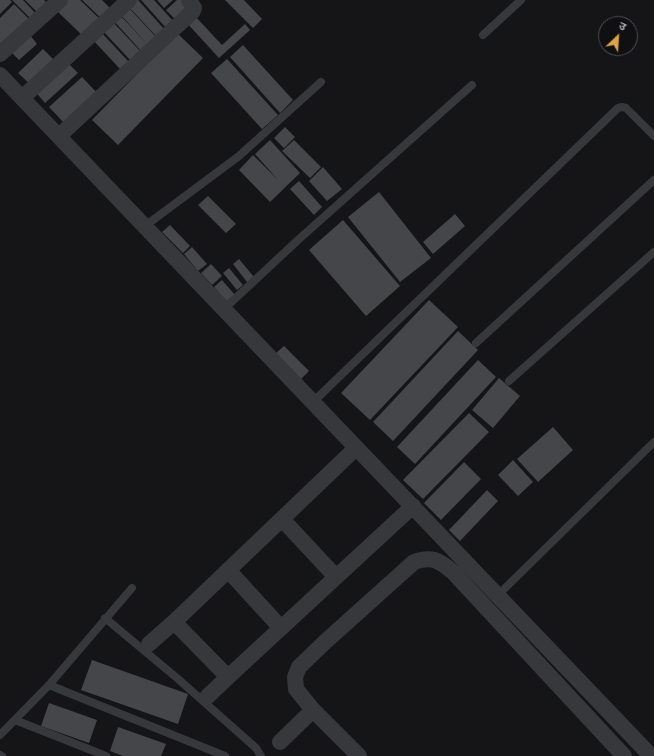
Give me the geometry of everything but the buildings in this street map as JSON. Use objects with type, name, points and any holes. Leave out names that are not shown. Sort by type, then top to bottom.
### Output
[{"type":"street","points":[[0,54],[60,0]]},
{"type":"street","points":[[22,98],[129,0]]},
{"type":"street","points":[[59,136],[193,11],[194,8],[189,0]]},
{"type":"street","points":[[0,75],[652,756]]},
{"type":"street","points":[[149,644],[174,622],[356,448]]},
{"type":"street","points":[[207,696],[413,506]]},
{"type":"street","points":[[282,519],[336,577]]},
{"type":"street","points":[[359,756],[313,710],[296,689],[294,677],[299,667],[324,642],[414,562],[424,559],[434,559],[443,563],[453,572],[624,756]]},
{"type":"street","points":[[228,570],[281,628]]},
{"type":"street","points":[[174,622],[228,677]]},
{"type":"street","points":[[280,742],[313,710]]},
{"type":"lane","points":[[483,34],[521,0]]},
{"type":"lane","points":[[145,226],[240,156],[321,82]]},
{"type":"lane","points":[[224,309],[298,240],[472,85]]},
{"type":"lane","points":[[313,402],[618,108],[626,108],[654,136]]},
{"type":"lane","points":[[476,343],[654,180]]},
{"type":"lane","points":[[509,381],[654,252]]},
{"type":"lane","points":[[498,596],[654,442]]},
{"type":"lane","points":[[0,735],[49,685],[132,588]]},
{"type":"lane","points":[[106,618],[256,748],[261,756]]},
{"type":"lane","points":[[49,685],[225,756]]},
{"type":"lane","points":[[15,720],[106,756]]}]
